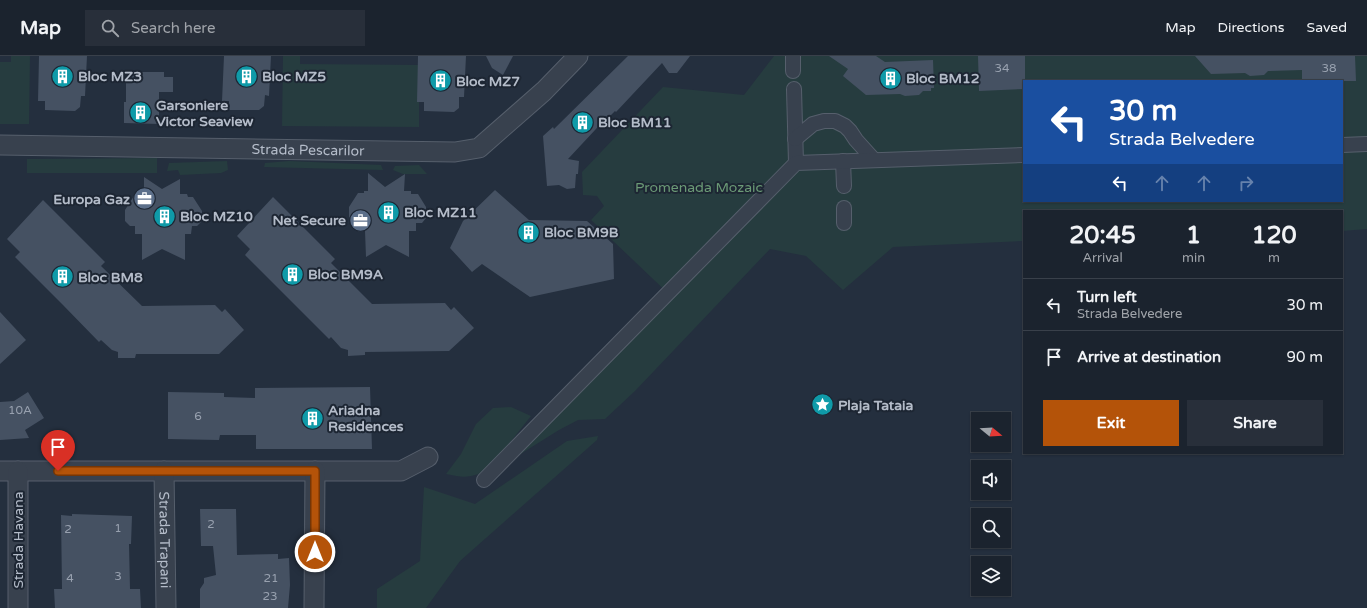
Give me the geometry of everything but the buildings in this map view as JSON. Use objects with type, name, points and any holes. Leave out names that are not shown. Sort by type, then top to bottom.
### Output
[{"type":"street","name":"Strada Pescarilor","points":[[0,146],[455,152],[479,148],[544,91],[578,56]]},
{"type":"street","points":[[793,56],[793,71]]},
{"type":"street","points":[[794,89],[796,163]]},
{"type":"street","points":[[795,139],[813,124],[824,121],[835,121],[850,131],[874,160]]},
{"type":"street","points":[[1343,144],[1367,144]]},
{"type":"street","points":[[484,480],[796,163],[1023,155]]},
{"type":"street","points":[[843,161],[844,186]]},
{"type":"street","points":[[844,208],[844,223]]},
{"type":"street","points":[[9,471],[401,471],[428,457]]},
{"type":"street","name":"Strada Havana","points":[[9,471],[18,608]]},
{"type":"street","name":"Strada Trapani","points":[[164,471],[166,608]]},
{"type":"street","points":[[314,608],[315,471]]},
{"type":"green space","points":[[11,56],[30,56],[29,124],[0,124],[0,62],[11,62]]},
{"type":"green space","points":[[283,56],[300,56],[300,64],[419,65],[419,127],[282,126]]},
{"type":"green space","name":"Promenada Mozaic","points":[[774,56],[1367,56],[1367,229],[1343,231],[1343,210],[1023,210],[1023,241],[893,247],[843,290],[806,256],[770,249],[635,391],[605,419],[578,420],[519,455],[673,298],[591,220],[604,206],[597,196],[583,195],[582,172],[663,87],[744,95]]},
{"type":"green space","points":[[157,158],[157,173],[27,173],[27,159]]},
{"type":"green space","points":[[227,161],[228,170],[221,173],[180,175],[178,170],[167,171],[169,163]]},
{"type":"green space","points":[[289,161],[381,165],[383,170],[264,167],[265,163]]},
{"type":"green space","points":[[419,165],[427,174],[403,174],[393,170],[395,166]]},
{"type":"green space","points":[[511,407],[531,416],[488,470],[477,475],[467,476],[446,474],[461,454],[476,424],[493,408]]},
{"type":"green space","points":[[598,436],[597,440],[460,561],[426,608],[377,608],[377,589],[420,561],[424,487],[475,504],[567,441]]},
{"type":"place","name":"Bloc MZ3","points":[[62,76]]},
{"type":"place","name":"Bloc MZ5","points":[[247,76]]},
{"type":"place","name":"Bloc BM12","points":[[890,78]]},
{"type":"place","name":"Bloc MZ7","points":[[441,81]]},
{"type":"place","name":"Garsoniere Victor Seaview","points":[[141,113]]},
{"type":"place","name":"Bloc BM11","points":[[582,122]]},
{"type":"place","name":"Europa Gaz","points":[[145,199]]},
{"type":"place","name":"Bloc MZ11","points":[[388,212]]},
{"type":"place","name":"Bloc MZ10","points":[[164,216]]},
{"type":"place","name":"Net Secure","points":[[361,220]]},
{"type":"place","name":"Bloc BM9B","points":[[529,232]]},
{"type":"place","name":"Bloc BM9A","points":[[292,274]]},
{"type":"place","name":"Bloc BM8","points":[[63,277]]},
{"type":"place","name":"Plaja Tataia","points":[[822,405]]},
{"type":"place","name":"Ariadna Residences","points":[[313,418]]},
{"type":"route","points":[[58,471],[315,471],[315,552]]}]
